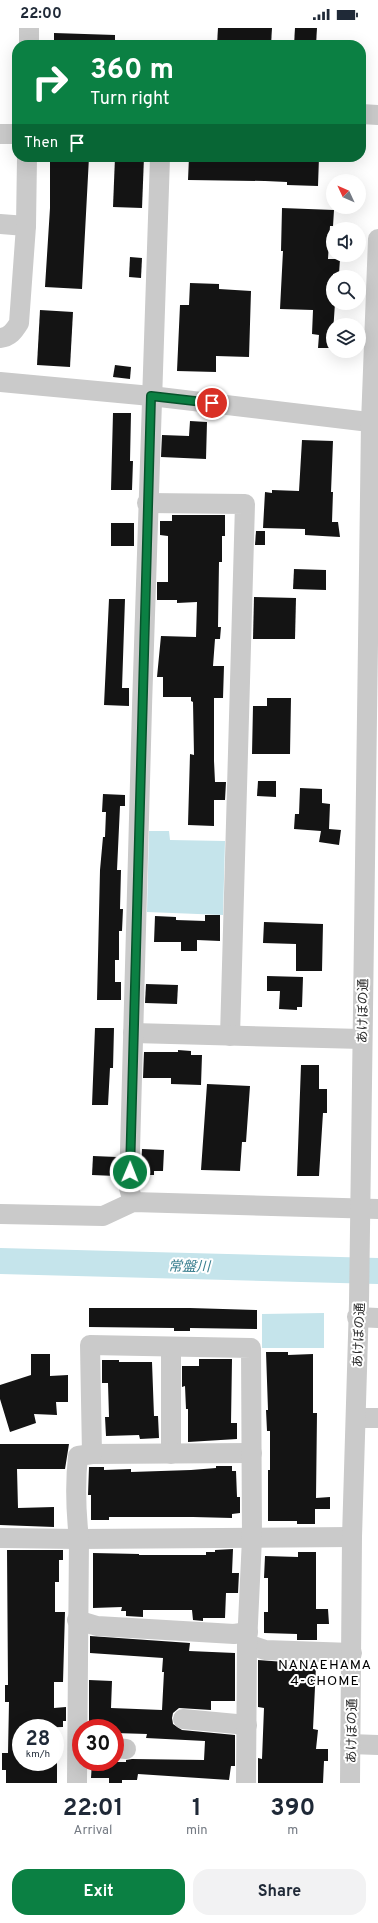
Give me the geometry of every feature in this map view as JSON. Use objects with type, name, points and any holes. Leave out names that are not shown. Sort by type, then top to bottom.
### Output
[{"type":"street","points":[[29,40],[30,28]]},
{"type":"street","points":[[366,114],[378,115]]},
{"type":"street","points":[[0,134],[12,134]]},
{"type":"street","points":[[0,338],[6,337],[13,332],[19,323],[26,226],[27,162]]},
{"type":"street","points":[[133,1202],[129,1188],[147,502],[160,162]]},
{"type":"street","points":[[0,224],[26,226]]},
{"type":"street","name":"あけぼの通","points":[[350,1783],[352,1537],[356,1418],[359,1238],[369,1209],[369,1106],[362,1039],[372,710],[374,423],[378,239]]},
{"type":"street","points":[[0,382],[151,396],[374,423]]},
{"type":"street","points":[[147,502],[245,504],[230,1036]]},
{"type":"street","points":[[133,1033],[362,1039]]},
{"type":"street","points":[[0,1214],[103,1216],[133,1202],[369,1209]]},
{"type":"street","points":[[358,1310],[378,1318]]},
{"type":"street","points":[[92,1454],[90,1345],[252,1348],[252,1538],[248,1638],[246,1783]]},
{"type":"street","points":[[170,1347],[171,1454]]},
{"type":"street","points":[[356,1418],[378,1418]]},
{"type":"street","points":[[79,1719],[77,1620],[79,1539],[77,1521],[78,1456],[92,1454],[252,1454]]},
{"type":"street","points":[[0,1538],[79,1539],[352,1537]]},
{"type":"street","points":[[77,1620],[97,1626],[234,1634],[248,1638],[265,1650],[352,1653]]},
{"type":"street","points":[[184,1719],[246,1725]]},
{"type":"street","points":[[350,1744],[378,1745]]},
{"type":"street","points":[[77,1783],[78,1771]]},
{"type":"water","points":[[149,831],[169,831],[170,840],[225,841],[223,915],[147,912]]},
{"type":"water","points":[[324,1313],[324,1348],[262,1348],[262,1314]]},
{"type":"building","points":[[218,28],[272,28],[271,40],[217,40]]},
{"type":"building","points":[[295,28],[317,28],[316,40],[294,40]]},
{"type":"building","points":[[54,33],[115,35],[115,40],[54,40]]},
{"type":"building","points":[[50,162],[89,162],[82,289],[45,287],[50,208]]},
{"type":"building","points":[[115,162],[144,162],[142,208],[113,207]]},
{"type":"building","points":[[189,162],[319,162],[318,186],[287,185],[287,182],[188,180]]},
{"type":"building","points":[[282,208],[326,210],[326,214],[334,214],[333,222],[326,222],[326,262],[340,262],[339,270],[326,270],[326,310],[335,310],[334,318],[326,318],[326,348],[318,348],[319,335],[312,334],[313,310],[280,309],[283,251],[281,251]]},
{"type":"building","points":[[130,257],[142,258],[141,278],[129,277]]},
{"type":"building","points":[[190,283],[219,284],[219,289],[251,291],[249,357],[216,356],[216,372],[177,371],[180,305],[189,305]]},
{"type":"building","points":[[40,310],[73,312],[70,367],[37,365]]},
{"type":"building","points":[[115,365],[131,367],[130,379],[113,377]]},
{"type":"building","points":[[113,413],[131,413],[130,461],[133,461],[132,490],[111,490]]},
{"type":"building","points":[[190,421],[207,422],[206,459],[161,457],[162,435],[189,436]]},
{"type":"building","points":[[302,440],[333,441],[331,492],[333,492],[332,522],[338,522],[340,537],[305,535],[305,529],[263,528],[265,492],[272,493],[272,490],[299,491]]},
{"type":"building","points":[[172,515],[225,515],[225,536],[222,536],[222,562],[219,562],[218,627],[221,627],[220,639],[215,639],[213,666],[224,666],[223,698],[214,698],[215,782],[226,782],[225,800],[214,800],[214,826],[188,825],[190,754],[194,755],[193,702],[191,701],[191,697],[163,697],[163,677],[157,677],[161,636],[196,637],[197,602],[177,603],[177,600],[157,600],[157,582],[168,582],[168,536],[160,535],[160,521],[172,521]]},
{"type":"building","points":[[111,523],[134,523],[134,546],[111,546]]},
{"type":"building","points":[[256,531],[265,531],[265,545],[255,545]]},
{"type":"building","points":[[294,569],[326,570],[326,590],[293,589]]},
{"type":"building","points":[[254,597],[296,598],[295,639],[253,639]]},
{"type":"building","points":[[109,599],[125,599],[122,688],[129,688],[129,706],[104,705]]},
{"type":"building","points":[[267,698],[291,698],[290,754],[252,754],[253,706],[267,706]]},
{"type":"building","points":[[258,781],[276,781],[276,797],[257,796]]},
{"type":"building","points":[[300,788],[322,789],[322,803],[330,804],[329,829],[341,830],[339,845],[319,842],[321,831],[294,829],[295,814],[299,814]]},
{"type":"building","points":[[103,794],[125,795],[125,806],[120,806],[117,870],[121,870],[120,909],[123,909],[122,931],[119,931],[119,960],[115,960],[115,982],[121,982],[121,1000],[97,1000],[100,870],[103,837],[105,837],[106,812],[102,812]]},
{"type":"building","points":[[205,915],[220,915],[220,941],[197,940],[197,951],[181,951],[181,942],[154,942],[155,916],[176,917],[176,920],[205,921]]},
{"type":"building","points":[[264,922],[323,924],[322,971],[296,971],[296,944],[263,943]]},
{"type":"building","points":[[267,976],[303,977],[302,1007],[297,1007],[297,1010],[279,1009],[280,991],[267,991]]},
{"type":"building","points":[[146,984],[178,985],[177,1004],[145,1003]]},
{"type":"building","points":[[95,1028],[114,1028],[113,1068],[110,1068],[108,1105],[92,1105]]},
{"type":"building","points":[[178,1050],[191,1051],[191,1055],[202,1055],[201,1085],[171,1084],[171,1078],[143,1078],[144,1052],[178,1052]]},
{"type":"building","points":[[301,1065],[319,1065],[319,1089],[327,1089],[327,1113],[323,1113],[319,1176],[297,1176]]},
{"type":"building","points":[[207,1084],[250,1086],[246,1142],[242,1142],[240,1171],[201,1170]]},
{"type":"building","points":[[142,1149],[164,1150],[163,1171],[154,1171],[154,1175],[141,1175]]},
{"type":"building","points":[[93,1156],[117,1157],[116,1176],[92,1175]]},
{"type":"building","points":[[89,1308],[190,1308],[257,1310],[257,1329],[190,1328],[190,1331],[174,1331],[174,1328],[89,1327]]},
{"type":"building","points":[[266,1352],[288,1352],[288,1355],[313,1354],[313,1413],[317,1413],[316,1498],[330,1497],[330,1509],[315,1509],[315,1524],[297,1524],[297,1521],[268,1521],[270,1431],[267,1431],[266,1410],[268,1410]]},
{"type":"building","points":[[31,1354],[50,1354],[50,1376],[68,1375],[68,1402],[56,1402],[57,1415],[34,1414],[36,1423],[10,1432],[0,1399],[0,1385],[31,1375]]},
{"type":"building","points":[[199,1359],[232,1359],[231,1423],[237,1423],[237,1439],[188,1442],[188,1409],[186,1409],[185,1386],[182,1387],[182,1366],[199,1366]]},
{"type":"building","points":[[102,1360],[119,1360],[119,1362],[152,1362],[154,1416],[158,1416],[159,1438],[140,1439],[139,1435],[106,1436],[105,1417],[109,1417],[108,1383],[102,1383]]},
{"type":"building","points":[[0,1444],[69,1444],[65,1469],[17,1469],[18,1508],[54,1507],[54,1527],[0,1525]]},
{"type":"building","points":[[216,1466],[232,1466],[232,1471],[236,1471],[237,1497],[240,1497],[240,1513],[232,1514],[232,1518],[109,1517],[109,1520],[91,1520],[91,1495],[88,1495],[89,1467],[104,1467],[104,1470],[131,1469],[131,1472],[191,1470],[216,1468]]},
{"type":"building","points":[[233,1549],[232,1573],[239,1573],[238,1593],[226,1593],[225,1618],[203,1618],[203,1621],[193,1620],[192,1610],[143,1610],[143,1617],[126,1616],[126,1611],[121,1611],[122,1607],[93,1608],[93,1553],[206,1555],[206,1552],[215,1552],[215,1550]]},
{"type":"building","points":[[7,1550],[63,1550],[63,1560],[59,1560],[59,1582],[55,1582],[55,1612],[65,1612],[63,1682],[54,1682],[54,1708],[66,1707],[66,1721],[64,1721],[64,1719],[12,1719],[12,1771],[57,1771],[57,1783],[6,1783],[6,1770],[2,1770],[2,1753],[8,1753],[9,1702],[5,1702],[5,1685],[8,1685]]},
{"type":"building","points":[[298,1552],[316,1552],[316,1609],[328,1609],[329,1624],[317,1624],[317,1640],[297,1640],[297,1634],[264,1633],[264,1612],[268,1612],[268,1578],[264,1578],[265,1556],[298,1557]]},
{"type":"building","points":[[90,1636],[190,1643],[189,1651],[235,1653],[235,1701],[211,1701],[211,1710],[179,1708],[173,1713],[172,1718],[173,1724],[182,1730],[235,1735],[235,1766],[231,1766],[229,1780],[138,1774],[137,1780],[122,1780],[122,1783],[109,1783],[109,1778],[91,1778],[91,1771],[124,1771],[124,1762],[132,1759],[204,1760],[205,1741],[146,1738],[147,1734],[124,1733],[124,1719],[89,1719],[89,1680],[112,1681],[111,1708],[162,1710],[164,1672],[162,1672],[163,1658],[90,1653]]},
{"type":"building","points":[[258,1660],[285,1662],[285,1665],[316,1666],[313,1729],[318,1730],[316,1749],[328,1749],[328,1761],[324,1761],[323,1783],[258,1783],[258,1758],[262,1759],[264,1708],[258,1707]]},
{"type":"waterway","name":"常盤川","points":[[0,1261],[378,1271]]},
{"type":"district","name":"NANAEHAMA 4-CHOME","points":[[325,1672]]},
{"type":"route","points":[[130,1172],[151,396],[212,403]]}]
